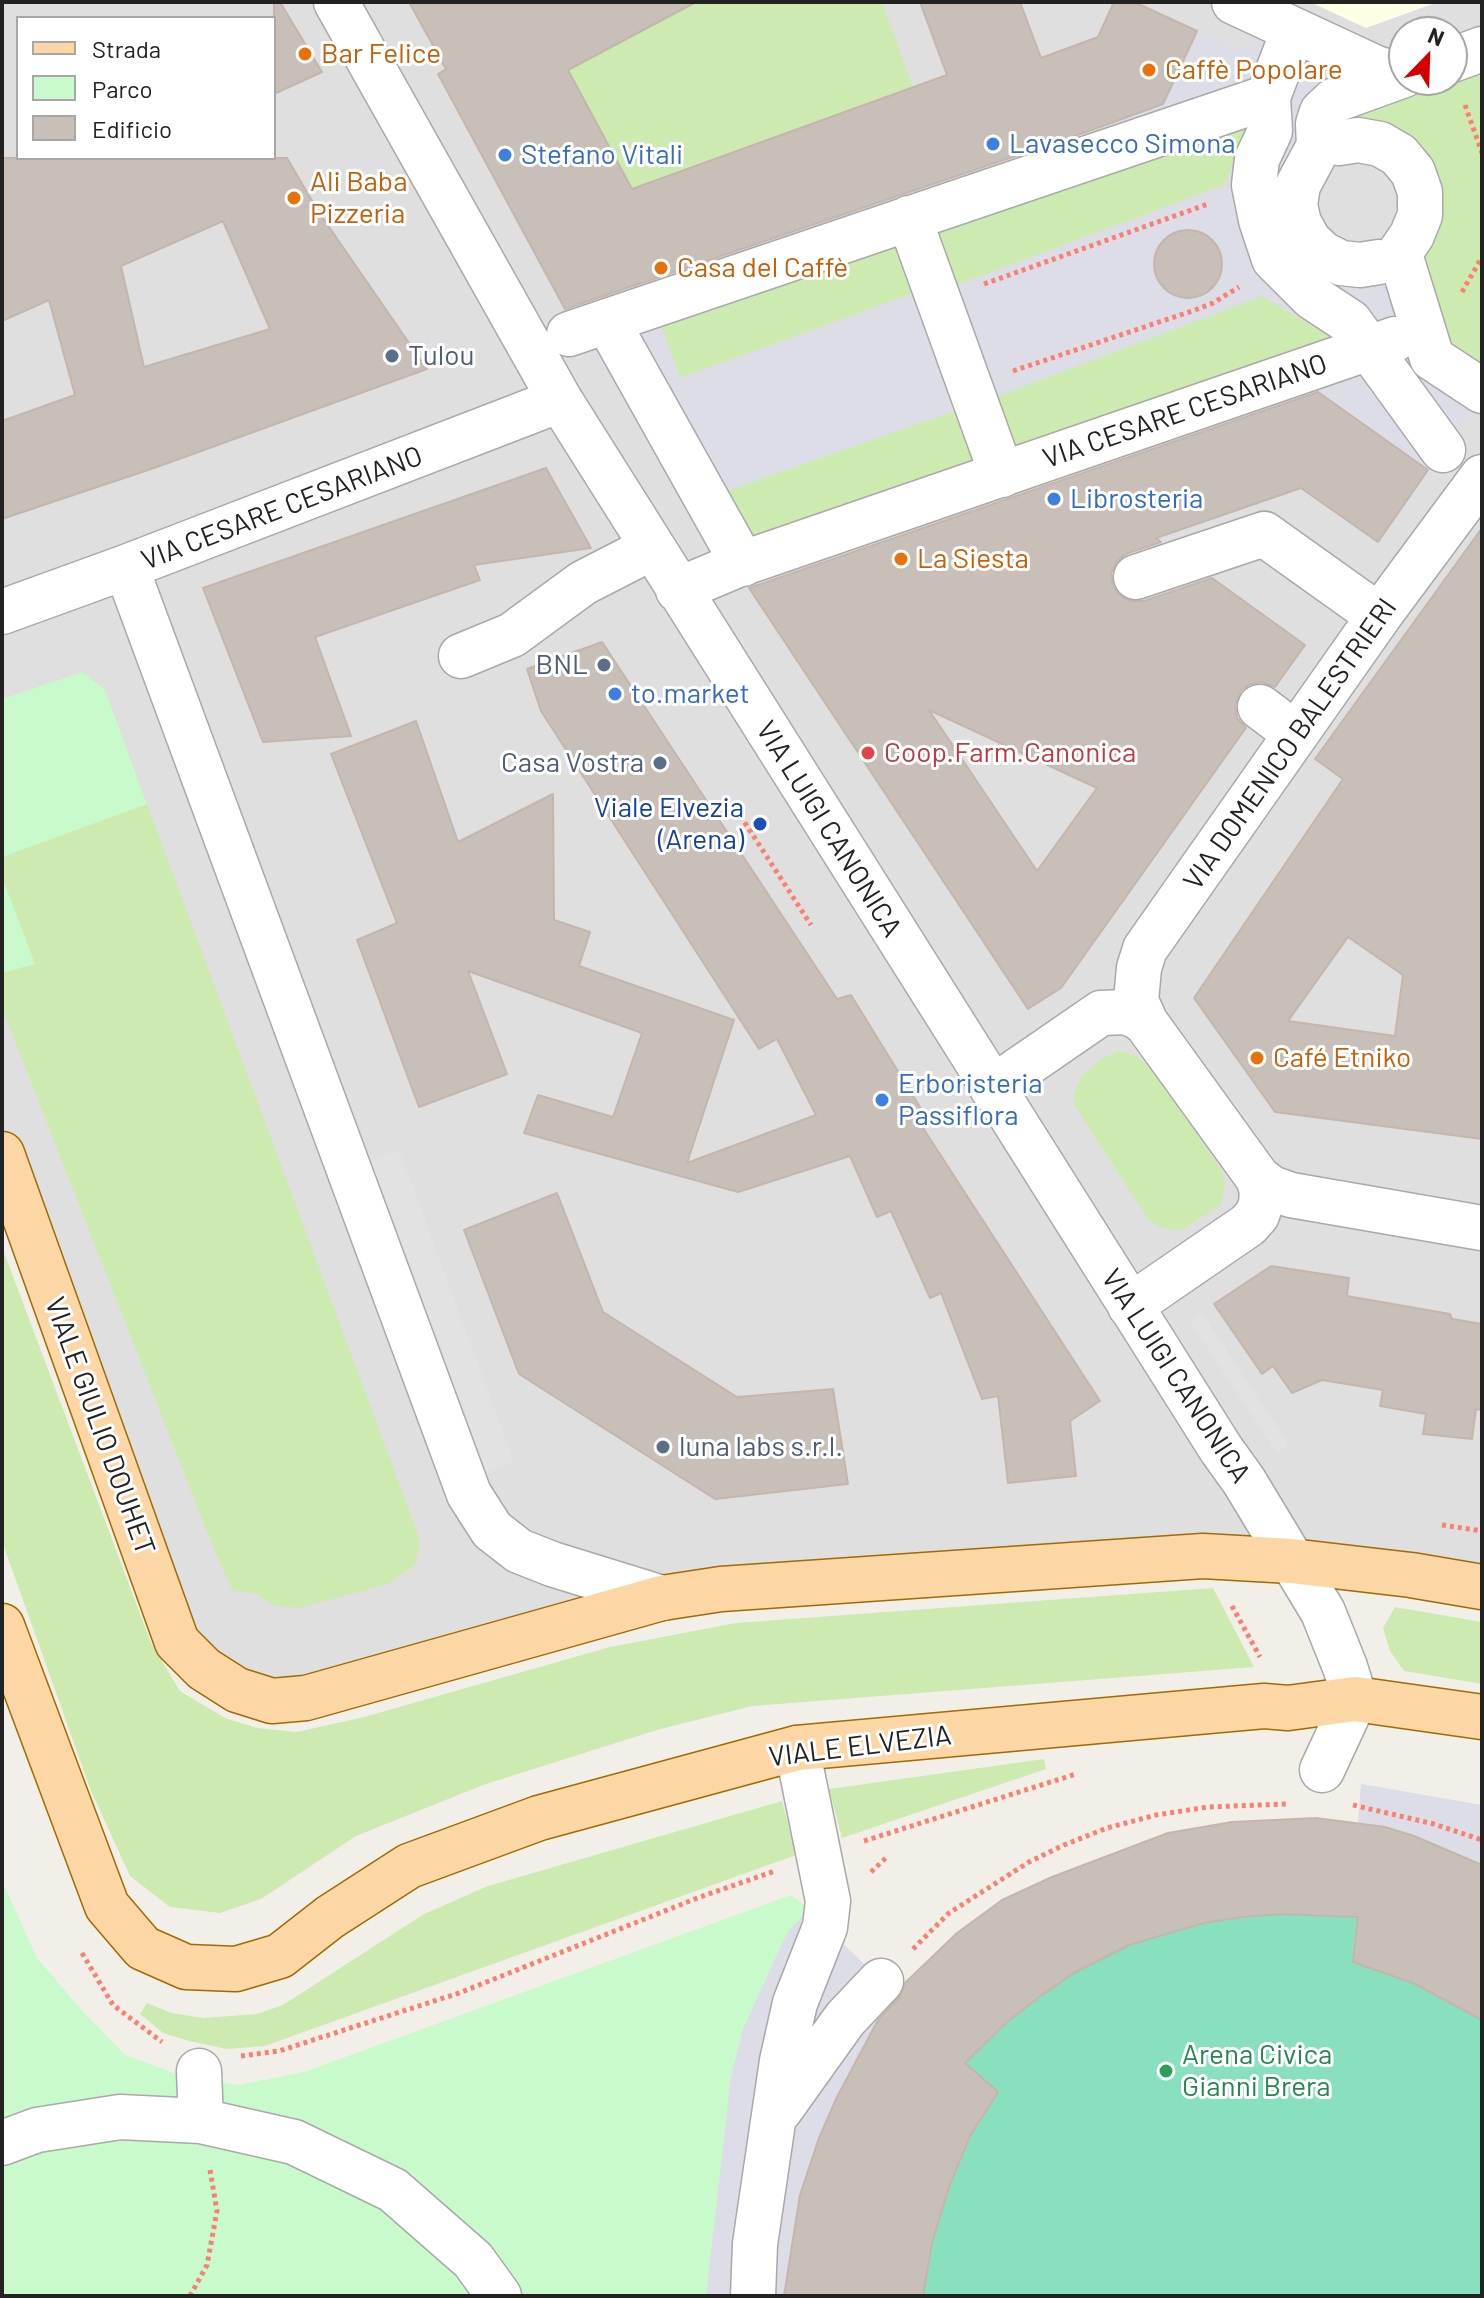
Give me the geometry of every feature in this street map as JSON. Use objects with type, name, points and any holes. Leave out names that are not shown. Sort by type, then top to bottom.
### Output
[{"type":"main road","name":"VIALE GIULIO DOUHET","points":[[2,1154],[177,1642],[204,1669],[237,1690],[272,1701],[306,1698],[662,1598]]},
{"type":"main road","points":[[662,1598],[721,1589],[1203,1556],[1291,1561],[1482,1587]]},
{"type":"main road","name":"VIALE ELVEZIA","points":[[2,1626],[107,1906],[143,1948],[186,1967],[236,1969],[280,1956],[330,1917],[409,1866],[539,1818],[797,1748],[1264,1706],[1288,1708],[1355,1699],[1482,1717]]},
{"type":"street","name":"VIA LUIGI CANONICA","points":[[336,2],[560,400],[992,1088],[1244,1481],[1323,1612],[1355,1699]]},
{"type":"street","points":[[1234,2],[1388,71]]},
{"type":"street","points":[[1468,64],[1482,49]]},
{"type":"street","name":"VIA CESARE CESARIANO","points":[[1286,50],[1268,97],[1270,131],[1257,159],[1254,185],[1274,259],[1312,297],[1387,341],[1443,450]]},
{"type":"street","points":[[1379,262],[1350,264],[1323,254],[1309,241],[1299,223],[1295,205],[1298,185],[1319,146],[1318,124],[1322,112],[1335,100],[1388,80]]},
{"type":"street","points":[[743,564],[588,327],[1268,97]]},
{"type":"street","points":[[1339,143],[1358,140],[1380,144],[1399,155],[1413,172],[1420,192],[1420,215],[1401,251],[1402,261],[1432,358],[1482,391]]},
{"type":"street","points":[[909,218],[1002,475]]},
{"type":"street","name":"VIA CESARE CESARIANO","points":[[678,590],[743,564],[1387,341]]},
{"type":"street","name":"VIA CESARE CESARIANO","points":[[2,612],[560,400]]},
{"type":"street","name":"VIA DOMENICO BALESTRIERI","points":[[1258,1178],[1146,1023],[1136,1001],[1139,968],[1145,949],[1379,616],[1482,477]]},
{"type":"street","points":[[1136,577],[1264,534],[1379,616]]},
{"type":"street","points":[[461,656],[512,635],[583,583],[651,548]]},
{"type":"street","points":[[126,567],[469,1494],[492,1530],[519,1551],[662,1598]]},
{"type":"street","points":[[1260,707],[1296,734]]},
{"type":"street","points":[[992,1088],[1101,1013],[1125,1012],[1146,1023]]},
{"type":"street","points":[[1258,1178],[1282,1193],[1482,1228]]},
{"type":"street","points":[[1130,1306],[1248,1225],[1261,1204],[1262,1191],[1258,1178]]},
{"type":"street","points":[[1322,1770],[1355,1699]]},
{"type":"street","points":[[753,2296],[755,2244],[782,2061],[795,2003],[825,1927],[828,1901],[797,1748]]},
{"type":"street","points":[[776,2115],[836,2029],[881,1981]]},
{"type":"street","points":[[200,2058],[201,2121]]},
{"type":"street","points":[[2,2143],[37,2130],[120,2117],[201,2121],[294,2142],[393,2190],[473,2260],[499,2296]]},
{"type":"path","points":[[1462,96],[1482,153]]},
{"type":"path","points":[[940,300],[1182,214]]},
{"type":"path","points":[[1454,300],[1482,257]]},
{"type":"path","points":[[970,386],[1213,303]]},
{"type":"path","points":[[736,809],[811,925]]},
{"type":"path","points":[[1442,1525],[1482,1531]]},
{"type":"path","points":[[1225,1594],[1261,1659]]},
{"type":"path","points":[[78,1944],[113,2005],[156,2040],[200,2058],[279,2051],[459,1993],[700,1897],[922,1820],[1077,1774]]},
{"type":"path","points":[[881,1981],[949,1913],[1029,1862],[1064,1845],[1107,1828],[1156,1815],[1208,1807],[1291,1803]]},
{"type":"path","points":[[1347,1805],[1434,1824],[1482,1840]]},
{"type":"path","points":[[190,2296],[207,2265],[217,2211],[201,2121]]},
{"type":"shaded area","points":[[2,2],[1482,2],[1482,1584],[1406,1571],[710,1587],[307,1694],[204,1663],[2,1143]]},
{"type":"shaded area","points":[[1310,2],[1438,2],[1399,16],[1388,16],[1388,20],[1366,28]]},
{"type":"shaded area","points":[[1197,31],[1236,49],[1274,35],[1359,75],[1299,133],[1283,199],[1383,273],[1472,409],[1429,470],[1313,389],[747,585],[578,331],[949,184],[1163,104]],"holes":[[[1247,129],[1225,185],[949,288],[932,234]],[[1187,230],[1204,234],[1217,246],[1223,263],[1218,281],[1206,294],[1188,299],[1171,294],[1158,282],[1153,265],[1157,248],[1170,234]],[[902,243],[920,291],[680,378],[661,326]],[[1262,296],[1332,338],[1011,455],[990,399]],[[960,409],[980,465],[740,547],[721,493]]]},
{"type":"shaded area","points":[[399,1150],[514,1461],[482,1473],[367,1162]]},
{"type":"shaded area","points":[[1202,1312],[1289,1444],[1277,1453],[1189,1320]]},
{"type":"shaded area","points":[[1361,1784],[1482,1805],[1482,1865],[1414,1836],[1358,1824]]},
{"type":"shaded area","points":[[809,1910],[866,1966],[892,1997],[864,2044],[819,2138],[800,2195],[784,2296],[706,2296],[731,2076],[743,2029],[788,1931]]},
{"type":"green space","points":[[696,2],[882,2],[913,87],[591,204],[612,151],[568,70]]},
{"type":"green space","points":[[1482,63],[1482,371],[1446,351],[1414,265],[1422,183],[1335,138],[1349,114],[1366,102],[1388,95],[1468,96],[1468,71]]},
{"type":"green space","points":[[1248,128],[1225,185],[949,288],[932,234]]},
{"type":"green space","points":[[902,242],[920,291],[680,379],[660,326]]},
{"type":"green space","points":[[1263,295],[1333,339],[1011,456],[989,399]]},
{"type":"green space","points":[[960,409],[980,464],[740,548],[720,493]]},
{"type":"green space","points":[[83,672],[105,690],[415,1526],[420,1543],[415,1565],[388,1584],[300,1608],[275,1606],[253,1593],[233,1591],[2,1008],[2,699]]},
{"type":"green space","points":[[83,672],[105,690],[147,804],[2,857],[2,699]]},
{"type":"green space","points":[[2,877],[35,964],[2,973]]},
{"type":"green space","points":[[1120,1051],[1134,1055],[1152,1069],[1223,1173],[1225,1184],[1221,1205],[1182,1230],[1163,1229],[1148,1219],[1075,1106],[1073,1096],[1082,1075],[1101,1059]]},
{"type":"green space","points":[[2,1247],[151,1643],[180,1691],[225,1718],[257,1728],[297,1732],[364,1717],[610,1647],[736,1623],[1213,1588],[1254,1667],[753,1706],[657,1730],[483,1785],[356,1836],[261,1899],[220,1913],[170,1907],[130,1876],[91,1791],[2,1541]]},
{"type":"green space","points":[[1395,1607],[1482,1622],[1482,1684],[1404,1671],[1390,1651],[1383,1628]]},
{"type":"green space","points":[[1044,1759],[1046,1769],[842,1838],[829,1789]]},
{"type":"green space","points":[[1361,1784],[1482,1805],[1482,2296],[2,2296],[2,1881],[37,1958],[125,2055],[174,2073],[238,2085],[304,2072],[791,1895],[892,1996],[932,1956],[1052,1877],[1168,1833],[1232,1822],[1289,1819],[1358,1824]]},
{"type":"green space","points":[[782,1801],[796,1855],[265,2046],[227,2049],[189,2041],[163,2033],[140,2014],[147,2003],[172,2013],[203,2018],[257,2014],[283,2005],[424,1914],[488,1886]]},
{"type":"green space","name":"Arena Civica Gianni Brera","points":[[1316,1818],[1392,1829],[1467,1856],[1482,1865],[1482,2296],[784,2296],[800,2195],[837,2097],[892,1997],[957,1933],[1002,1900],[1052,1877],[1168,1833],[1232,1822]]},
{"type":"building","points":[[274,2],[280,2],[322,72],[276,93],[276,16]]},
{"type":"building","points":[[409,2],[696,2],[568,70],[632,189],[947,75],[920,2],[1020,2],[1041,58],[1098,37],[1114,2],[1134,2],[1197,31],[1163,104],[565,309],[438,74],[446,69]]},
{"type":"building","points":[[2,158],[287,158],[318,211],[427,369],[157,467],[2,519],[2,421],[75,395],[49,300],[2,321]],"holes":[[[223,221],[270,329],[144,367],[121,266]]]},
{"type":"building","points":[[1188,230],[1212,240],[1222,264],[1212,288],[1188,298],[1164,288],[1154,264],[1164,240]]},
{"type":"building","points":[[1318,392],[1428,470],[1378,542],[1301,488],[1156,538],[1161,542],[1128,553],[1117,561],[1111,573],[1113,586],[1119,595],[1130,601],[1144,601],[1212,578],[1305,645],[1275,687],[1262,682],[1250,684],[1241,691],[1235,705],[1237,718],[1246,728],[1061,988],[1028,1009],[749,588]],"holes":[[[929,710],[1097,788],[1037,871]]]},
{"type":"building","points":[[546,468],[591,548],[474,565],[480,580],[315,637],[351,736],[263,742],[203,588]]},
{"type":"building","points":[[1482,528],[1482,1139],[1275,1112],[1194,998],[1343,779],[1315,759]],"holes":[[[1348,937],[1403,975],[1395,1036],[1288,1021]]]},
{"type":"building","points":[[602,642],[837,999],[851,995],[931,1125],[923,1128],[1100,1401],[1070,1421],[1076,1476],[1008,1483],[998,1396],[982,1399],[941,1293],[930,1298],[891,1211],[877,1217],[850,1156],[738,1192],[524,1133],[538,1095],[613,1117],[642,1033],[468,971],[507,1074],[419,1107],[357,940],[397,923],[331,754],[416,721],[458,842],[553,794],[554,920],[590,932],[579,966],[734,1020],[687,1163],[816,1115],[777,1039],[759,1049],[541,711],[527,669]]},
{"type":"building","points":[[557,1193],[603,1312],[737,1397],[833,1389],[848,1484],[715,1499],[519,1374],[464,1230]]},
{"type":"building","points":[[1271,1266],[1349,1278],[1347,1296],[1450,1314],[1452,1319],[1482,1324],[1482,1410],[1476,1409],[1472,1439],[1423,1434],[1426,1414],[1380,1406],[1383,1390],[1322,1380],[1292,1393],[1273,1366],[1262,1374],[1214,1304]]},
{"type":"building","points":[[1316,1818],[1385,1827],[1482,1865],[1482,2020],[1413,1983],[1353,1962],[1358,1917],[1281,1914],[1242,1917],[1204,1923],[1129,1945],[1072,1974],[1038,1998],[1008,2021],[965,2063],[998,2092],[970,2136],[949,2187],[932,2243],[923,2296],[784,2296],[800,2195],[837,2097],[878,2020],[899,1998],[905,1983],[957,1933],[1002,1900],[1052,1877],[1168,1833],[1232,1822]]},
{"type":"place","name":"Bar Felice","points":[[305,54]]},
{"type":"place","name":"Caffè Popolare","points":[[1149,70]]},
{"type":"place","name":"Lavasecco Simona","points":[[993,144]]},
{"type":"place","name":"Stefano Vitali","points":[[505,155]]},
{"type":"place","name":"Ali Baba Pizzeria","points":[[294,198]]},
{"type":"place","name":"Casa del Caffè","points":[[661,268]]},
{"type":"place","name":"Tulou","points":[[392,356]]},
{"type":"place","name":"Librosteria","points":[[1054,499]]},
{"type":"place","name":"La Siesta","points":[[901,559]]},
{"type":"place","name":"BNL","points":[[604,665]]},
{"type":"place","name":"to.market","points":[[615,694]]},
{"type":"place","name":"Coop.Farm.Canonica","points":[[868,753]]},
{"type":"place","name":"Casa Vostra","points":[[660,763]]},
{"type":"place","name":"Viale Elvezia (Arena)","points":[[760,824]]},
{"type":"place","name":"Café Etniko","points":[[1257,1058]]},
{"type":"place","name":"Erboristeria Passiflora","points":[[882,1100]]},
{"type":"place","name":"luna labs s.r.l.","points":[[663,1447]]},
{"type":"place","name":"Arena Civica Gianni Brera","points":[[1166,2071]]}]
